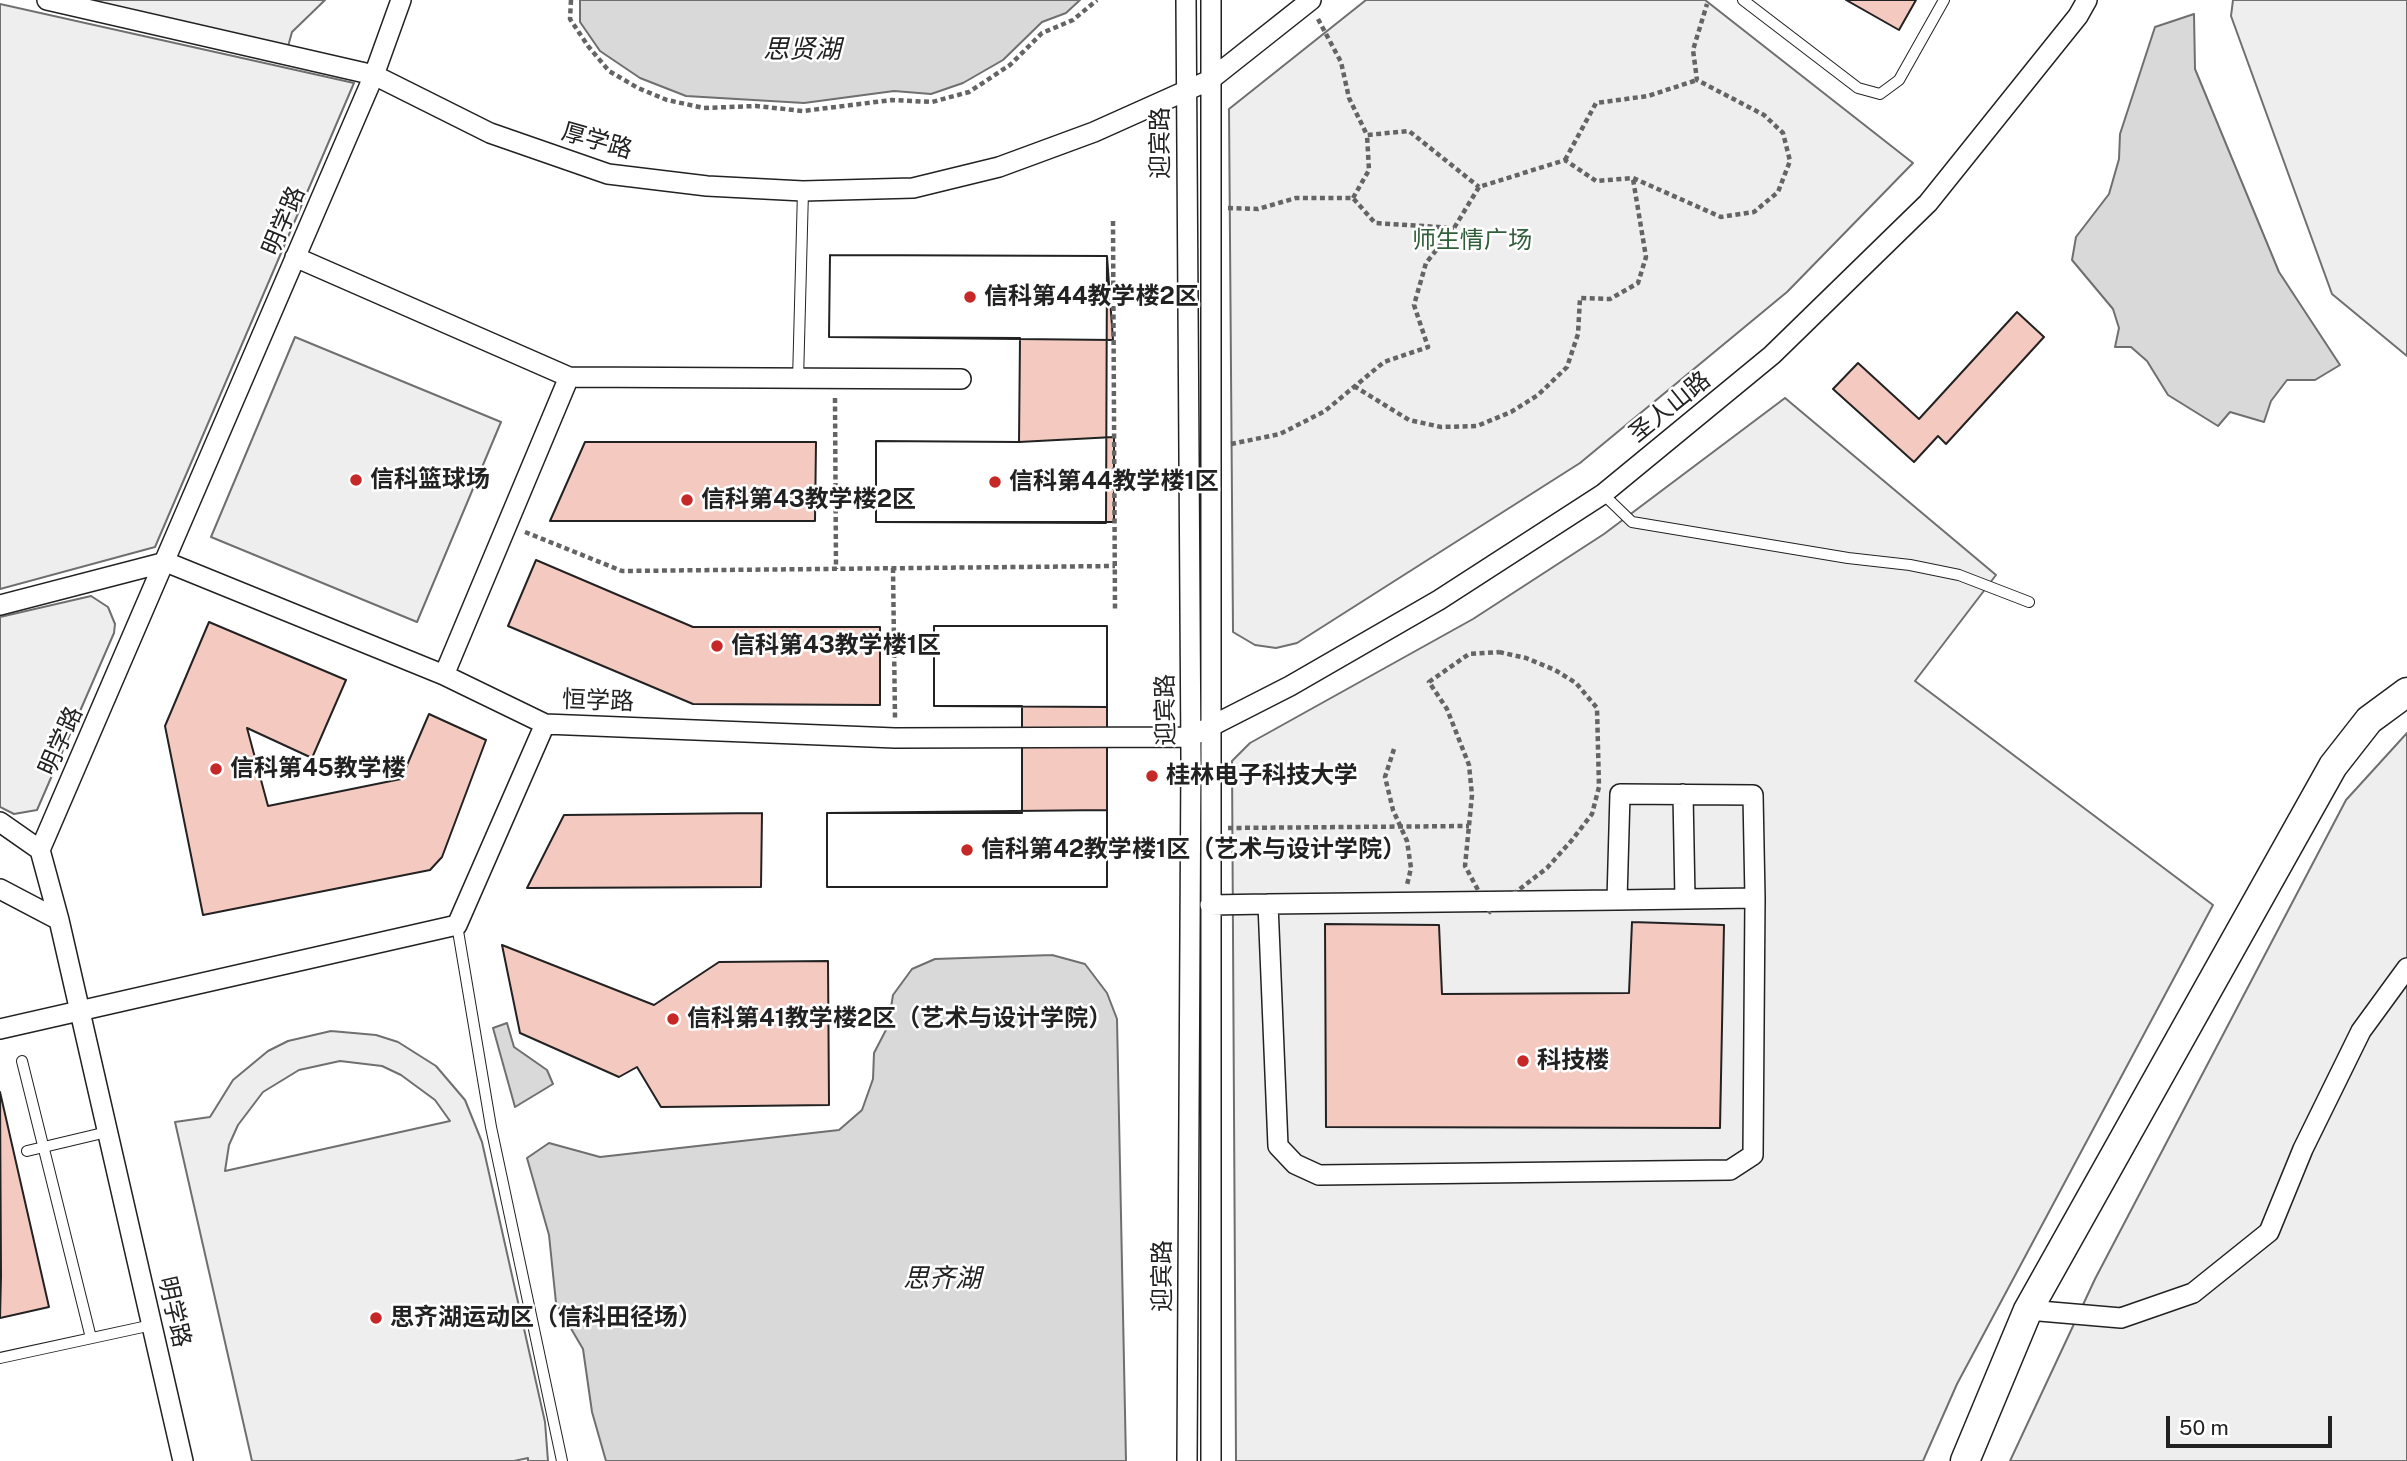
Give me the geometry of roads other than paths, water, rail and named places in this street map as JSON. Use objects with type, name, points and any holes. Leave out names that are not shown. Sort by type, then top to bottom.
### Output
[{"type":"street","name":"厚学路","points":[[47,0],[373,75],[490,133],[608,174],[707,186],[803,191],[913,188],[986,170],[1094,132],[1210,80]]},
{"type":"street","name":"明学路","points":[[183,1461],[59,920],[40,850],[373,75],[401,0]]},
{"type":"street","name":"迎宾路","points":[[1185,0],[1190,737],[1187,1461]]},
{"type":"street","name":"迎宾路","points":[[1211,0],[1211,1461]]},
{"type":"street","name":"圣人山路","points":[[1190,737],[1210,729],[1439,600],[1602,494],[1772,355],[1928,203],[2078,16],[2087,0]]},
{"type":"street","points":[[1210,80],[1310,1]]},
{"type":"street","points":[[295,257],[569,377],[961,379]]},
{"type":"street","points":[[444,675],[569,377]]},
{"type":"street","points":[[0,605],[166,562]]},
{"type":"street","name":"恒学路","points":[[166,562],[444,675],[545,724],[895,738],[1190,737]]},
{"type":"street","points":[[1965,1461],[2028,1310],[2333,766],[2369,720],[2407,692]]},
{"type":"street","points":[[0,1029],[457,925],[545,724]]},
{"type":"street","points":[[1268,904],[1278,1146],[1295,1164],[1319,1175],[1730,1170],[1753,1155],[1753,795],[1620,794],[1617,900]]},
{"type":"street","points":[[1683,794],[1685,899]]},
{"type":"street","points":[[0,822],[40,850]]},
{"type":"street","points":[[0,889],[59,920]]},
{"type":"street","points":[[1210,905],[1755,898]]},
{"type":"street","points":[[2028,1310],[2121,1318],[2193,1293],[2269,1231],[2303,1149],[2361,1031],[2407,968]]},
{"type":"lane","points":[[1744,0],[1858,88],[1880,94],[1899,80],[1944,0]]},
{"type":"lane","points":[[798,380],[803,191]]},
{"type":"lane","points":[[1602,494],[1632,522],[1848,558],[1910,565],[1959,575],[2029,602]]},
{"type":"lane","points":[[457,925],[491,1127],[562,1461]]},
{"type":"lane","points":[[22,1060],[91,1338]]},
{"type":"lane","points":[[27,1151],[107,1132]]},
{"type":"lane","points":[[0,1358],[152,1325]]},
{"type":"water","name":"思贤湖","points":[[580,0],[1080,0],[1066,13],[1042,22],[1003,60],[963,83],[931,94],[894,91],[804,103],[686,96],[640,78],[600,51],[580,22]]},
{"type":"water","points":[[2194,14],[2195,69],[2279,272],[2340,365],[2315,380],[2287,380],[2271,401],[2264,422],[2230,412],[2218,426],[2168,395],[2147,361],[2131,347],[2115,347],[2119,328],[2113,309],[2072,260],[2076,237],[2109,194],[2119,159],[2120,134],[2155,27]]},
{"type":"water","name":"思齐湖","points":[[1052,955],[1085,964],[1107,993],[1117,1019],[1126,1461],[606,1461],[592,1412],[583,1349],[556,1303],[549,1235],[527,1158],[549,1143],[600,1157],[839,1130],[862,1110],[873,1079],[874,1053],[888,1026],[893,995],[912,969],[935,959]]},
{"type":"water","points":[[507,1023],[514,1047],[547,1070],[553,1084],[515,1107],[493,1028]]},
{"type":"place","name":"信科第44教学楼2区","points":[[970,297]]},
{"type":"place","name":"信科篮球场","points":[[356,480]]},
{"type":"place","name":"信科第44教学楼1区","points":[[995,482]]},
{"type":"place","name":"信科第43教学楼2区","points":[[687,500]]},
{"type":"place","name":"信科第43教学楼1区","points":[[717,646]]},
{"type":"place","name":"信科第45教学楼","points":[[216,769]]},
{"type":"place","name":"桂林电子科技大学","points":[[1152,776]]},
{"type":"place","name":"信科第42教学楼1区（艺术与设计学院）","points":[[967,850]]},
{"type":"place","name":"信科第41教学楼2区（艺术与设计学院）","points":[[673,1019]]},
{"type":"place","name":"科技楼","points":[[1523,1061]]},
{"type":"place","name":"思齐湖运动区（信科田径场）","points":[[376,1318]]},
{"type":"park label","name":"师生情广场","points":[[1472,241]]}]
